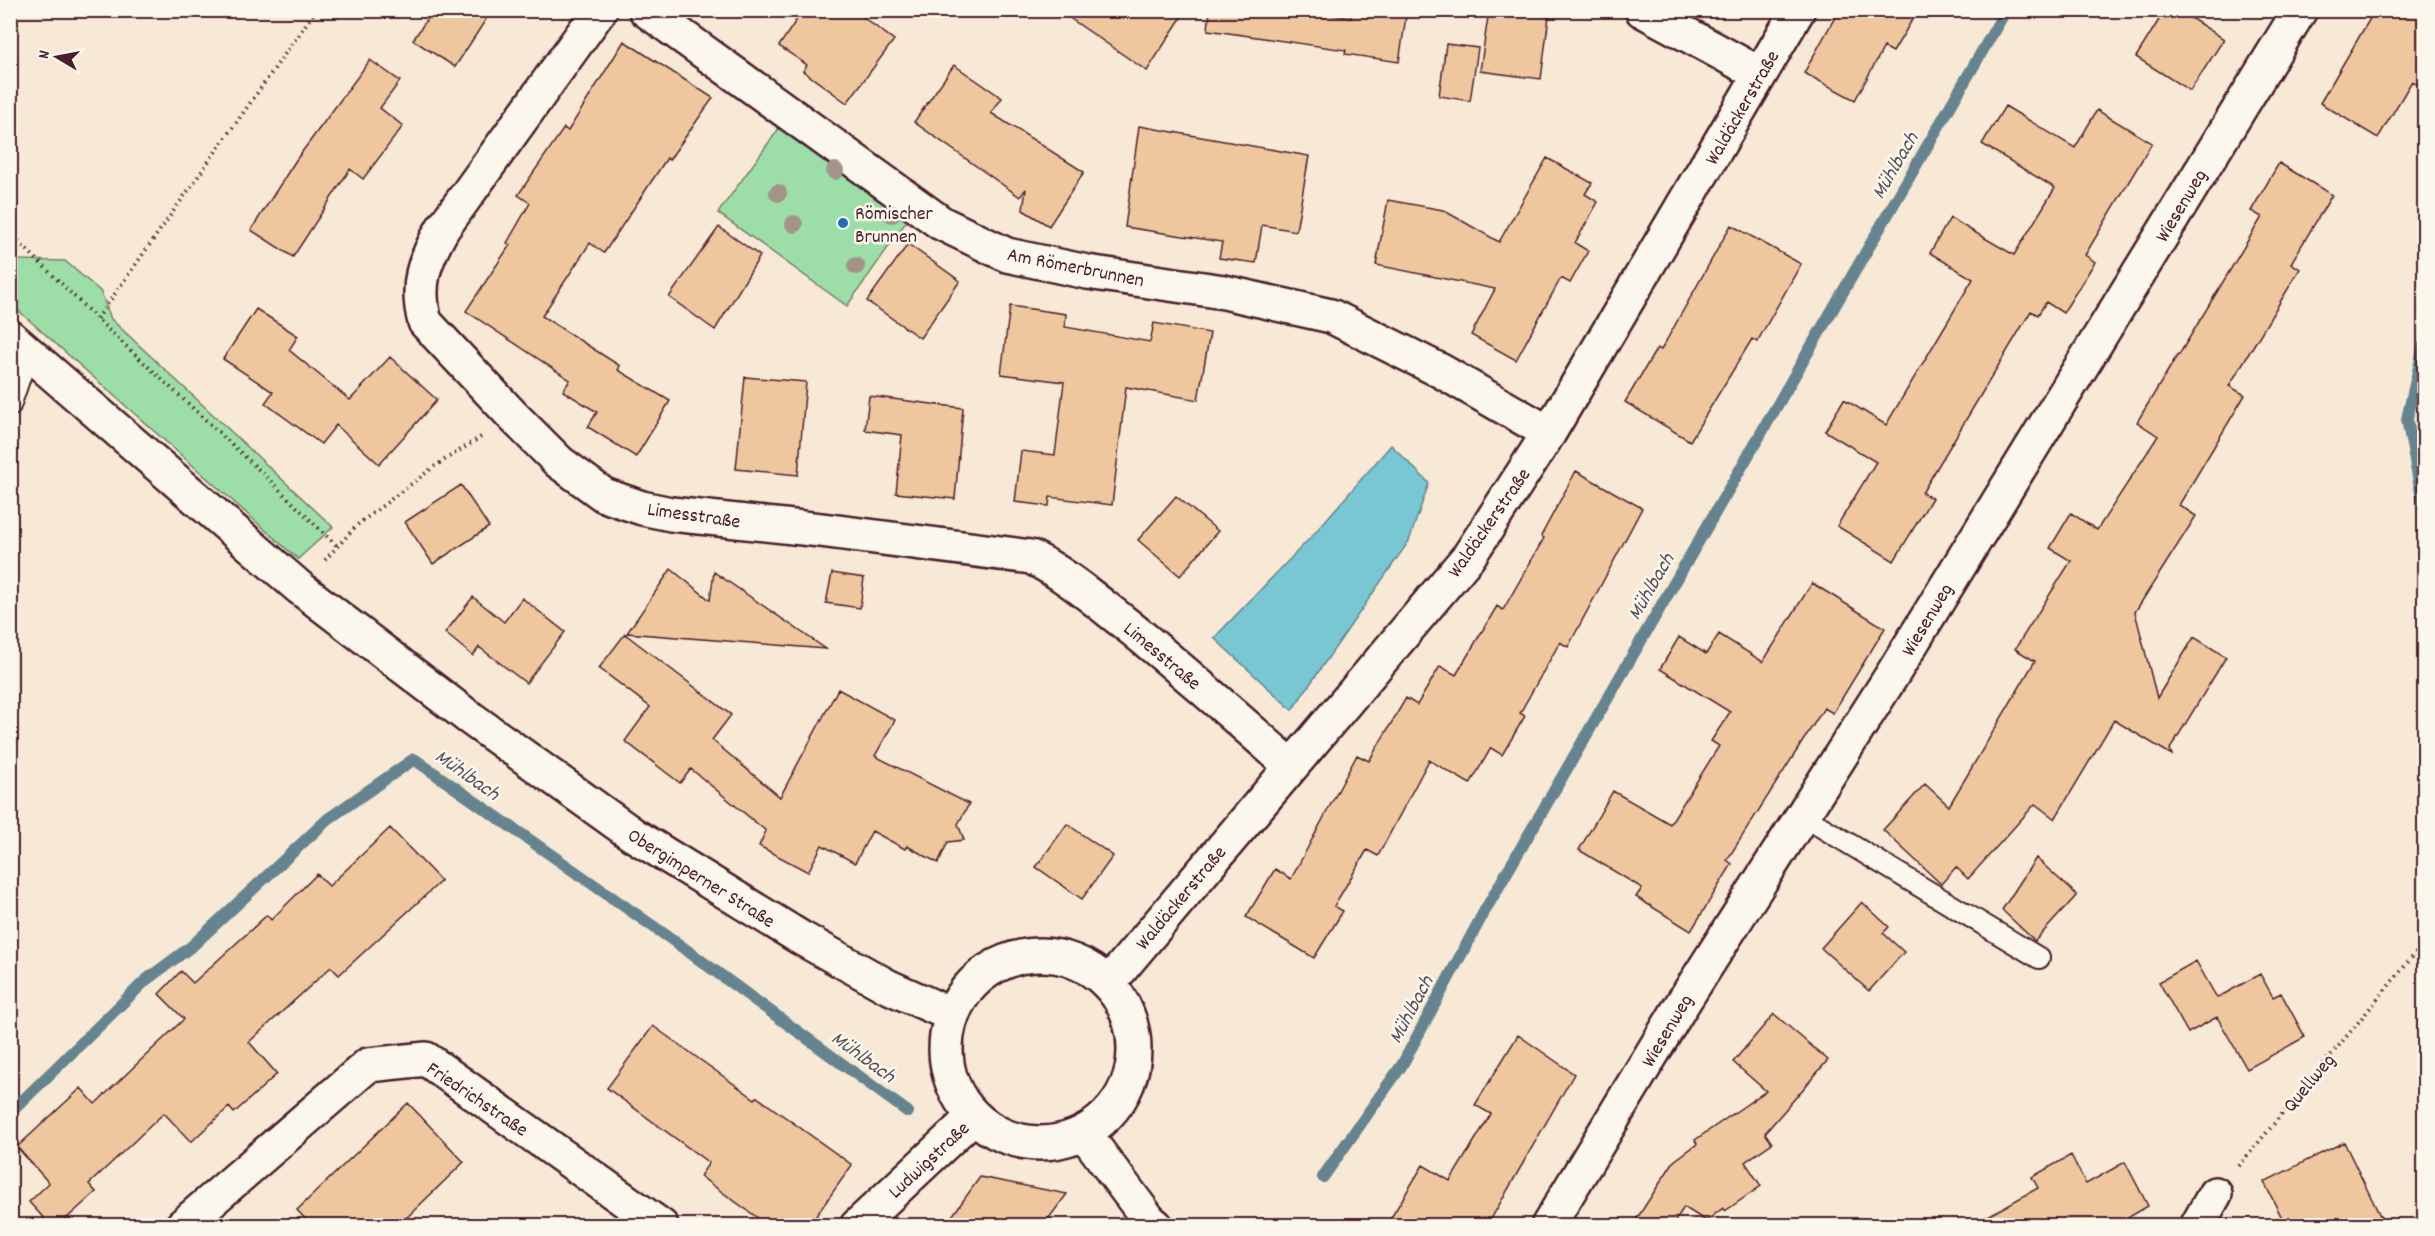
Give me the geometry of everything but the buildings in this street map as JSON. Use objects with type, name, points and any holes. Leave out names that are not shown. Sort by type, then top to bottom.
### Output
[{"type":"street","name":"Limesstraße","points":[[600,10],[443,228],[425,259],[420,303],[425,322],[559,462],[604,495],[642,508],[671,514],[832,531],[1031,557],[1071,580],[1158,649],[1291,766]]},
{"type":"street","name":"Am Römerbrunnen","points":[[646,10],[941,223],[1007,255],[1087,272],[1224,292],[1331,316],[1441,371],[1549,433]]},
{"type":"street","points":[[1642,10],[1760,75]]},
{"type":"street","name":"Waldäckerstraße","points":[[1108,984],[1203,868],[1469,556],[1549,433],[1798,10]]},
{"type":"street","name":"Wiesenweg","points":[[1548,1226],[1682,1004],[1894,672],[2300,10]]},
{"type":"street","name":"Obergimperner Straße","points":[[19,345],[300,588],[466,715],[632,834],[801,938],[887,986],[952,1015]]},
{"type":"street","points":[[1053,954],[1090,968],[1108,984],[1119,996],[1134,1033],[1132,1072],[1114,1108],[1084,1133],[1046,1144],[1007,1138],[973,1117],[951,1084],[945,1045],[955,1006],[979,976],[1014,957],[1053,954]]},
{"type":"street","name":"Friedrichstraße","points":[[182,1226],[368,1065],[426,1059],[661,1226]]},
{"type":"street","name":"Ludwigstraße","points":[[857,1226],[973,1117]]},
{"type":"street","points":[[1084,1133],[1149,1221],[1156,1226]]},
{"type":"street","points":[[2197,1226],[2215,1194]]},
{"type":"lane","points":[[10,406],[19,345]]},
{"type":"lane","points":[[1803,816],[2039,958]]},
{"type":"path","points":[[98,319],[316,10]]},
{"type":"path","points":[[10,233],[337,546],[357,525],[435,466],[513,416]]},
{"type":"path","name":"Quellweg","points":[[2215,1194],[2424,943]]},
{"type":"green space","points":[[785,120],[913,212],[847,306],[718,213]]},
{"type":"green space","points":[[11,256],[15,260],[65,261],[101,292],[111,319],[333,527],[298,559],[11,304]]},
{"type":"water","points":[[1391,445],[1429,483],[1409,541],[1292,710],[1214,638],[1312,536]]},
{"type":"waterway","name":"Mühlbach","points":[[1323,1177],[1402,1065],[1484,912],[2006,10]]},
{"type":"waterway","points":[[2424,345],[2407,419],[2424,508]]},
{"type":"waterway","name":"Mühlbach","points":[[10,1113],[146,980],[192,946],[328,819],[414,759],[674,941],[908,1112]]},
{"type":"place","name":"Römischer Brunnen","points":[[843,223]]}]
